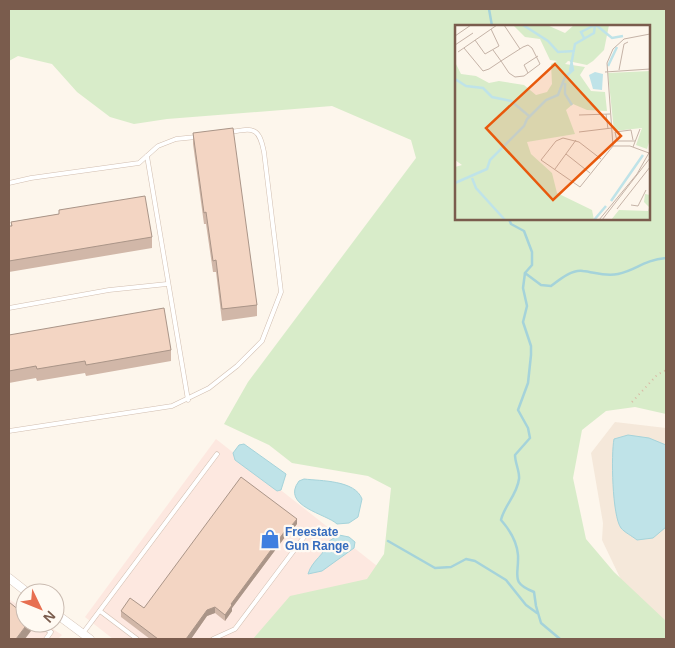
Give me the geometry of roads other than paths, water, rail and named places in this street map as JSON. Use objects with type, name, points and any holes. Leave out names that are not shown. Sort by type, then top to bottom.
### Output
[{"type":"street","points":[[65,621],[90,639]]},
{"type":"lane","points":[[9,431],[172,406],[188,400],[209,388],[237,366],[262,341],[281,292],[261,136],[258,132],[245,130],[226,132]]},
{"type":"lane","points":[[9,183],[30,178],[139,163],[158,146],[176,139],[199,136]]},
{"type":"lane","points":[[147,156],[154,188],[167,284],[188,400]]},
{"type":"lane","points":[[9,308],[109,290],[167,284]]},
{"type":"lane","points":[[82,634],[217,454]]},
{"type":"lane","points":[[213,639],[235,629],[307,533]]},
{"type":"lane","points":[[100,611],[137,639]]},
{"type":"water","points":[[628,435],[649,438],[666,445],[666,527],[653,538],[637,540],[622,530],[618,521],[613,485],[613,447],[614,439]]},
{"type":"water","points":[[244,444],[286,474],[281,490],[277,491],[235,460],[233,453],[239,445]]},
{"type":"water","points":[[304,479],[328,481],[352,488],[362,499],[358,517],[349,523],[337,524],[307,508],[296,497],[295,490],[299,481]]},
{"type":"water","points":[[339,535],[349,537],[355,542],[354,548],[322,571],[308,574],[329,541]]},
{"type":"waterway","points":[[489,9],[492,25]]},
{"type":"waterway","points":[[509,220],[511,224],[524,231],[532,252],[532,265],[525,273],[523,288],[527,306],[523,322],[531,346],[531,355],[528,383],[518,410],[528,428],[530,438],[515,455],[519,476],[518,485],[501,520],[510,532],[516,545],[518,555],[517,578],[522,585],[534,592],[541,623],[560,639]]},
{"type":"waterway","points":[[525,273],[541,285],[551,286],[574,272],[583,271],[613,275],[651,261],[666,258]]},
{"type":"waterway","points":[[388,541],[435,568],[451,567],[466,559],[475,561],[506,580],[526,605],[537,613]]},
{"type":"place","name":"Freestate Gun Range","points":[[270,539]]}]
